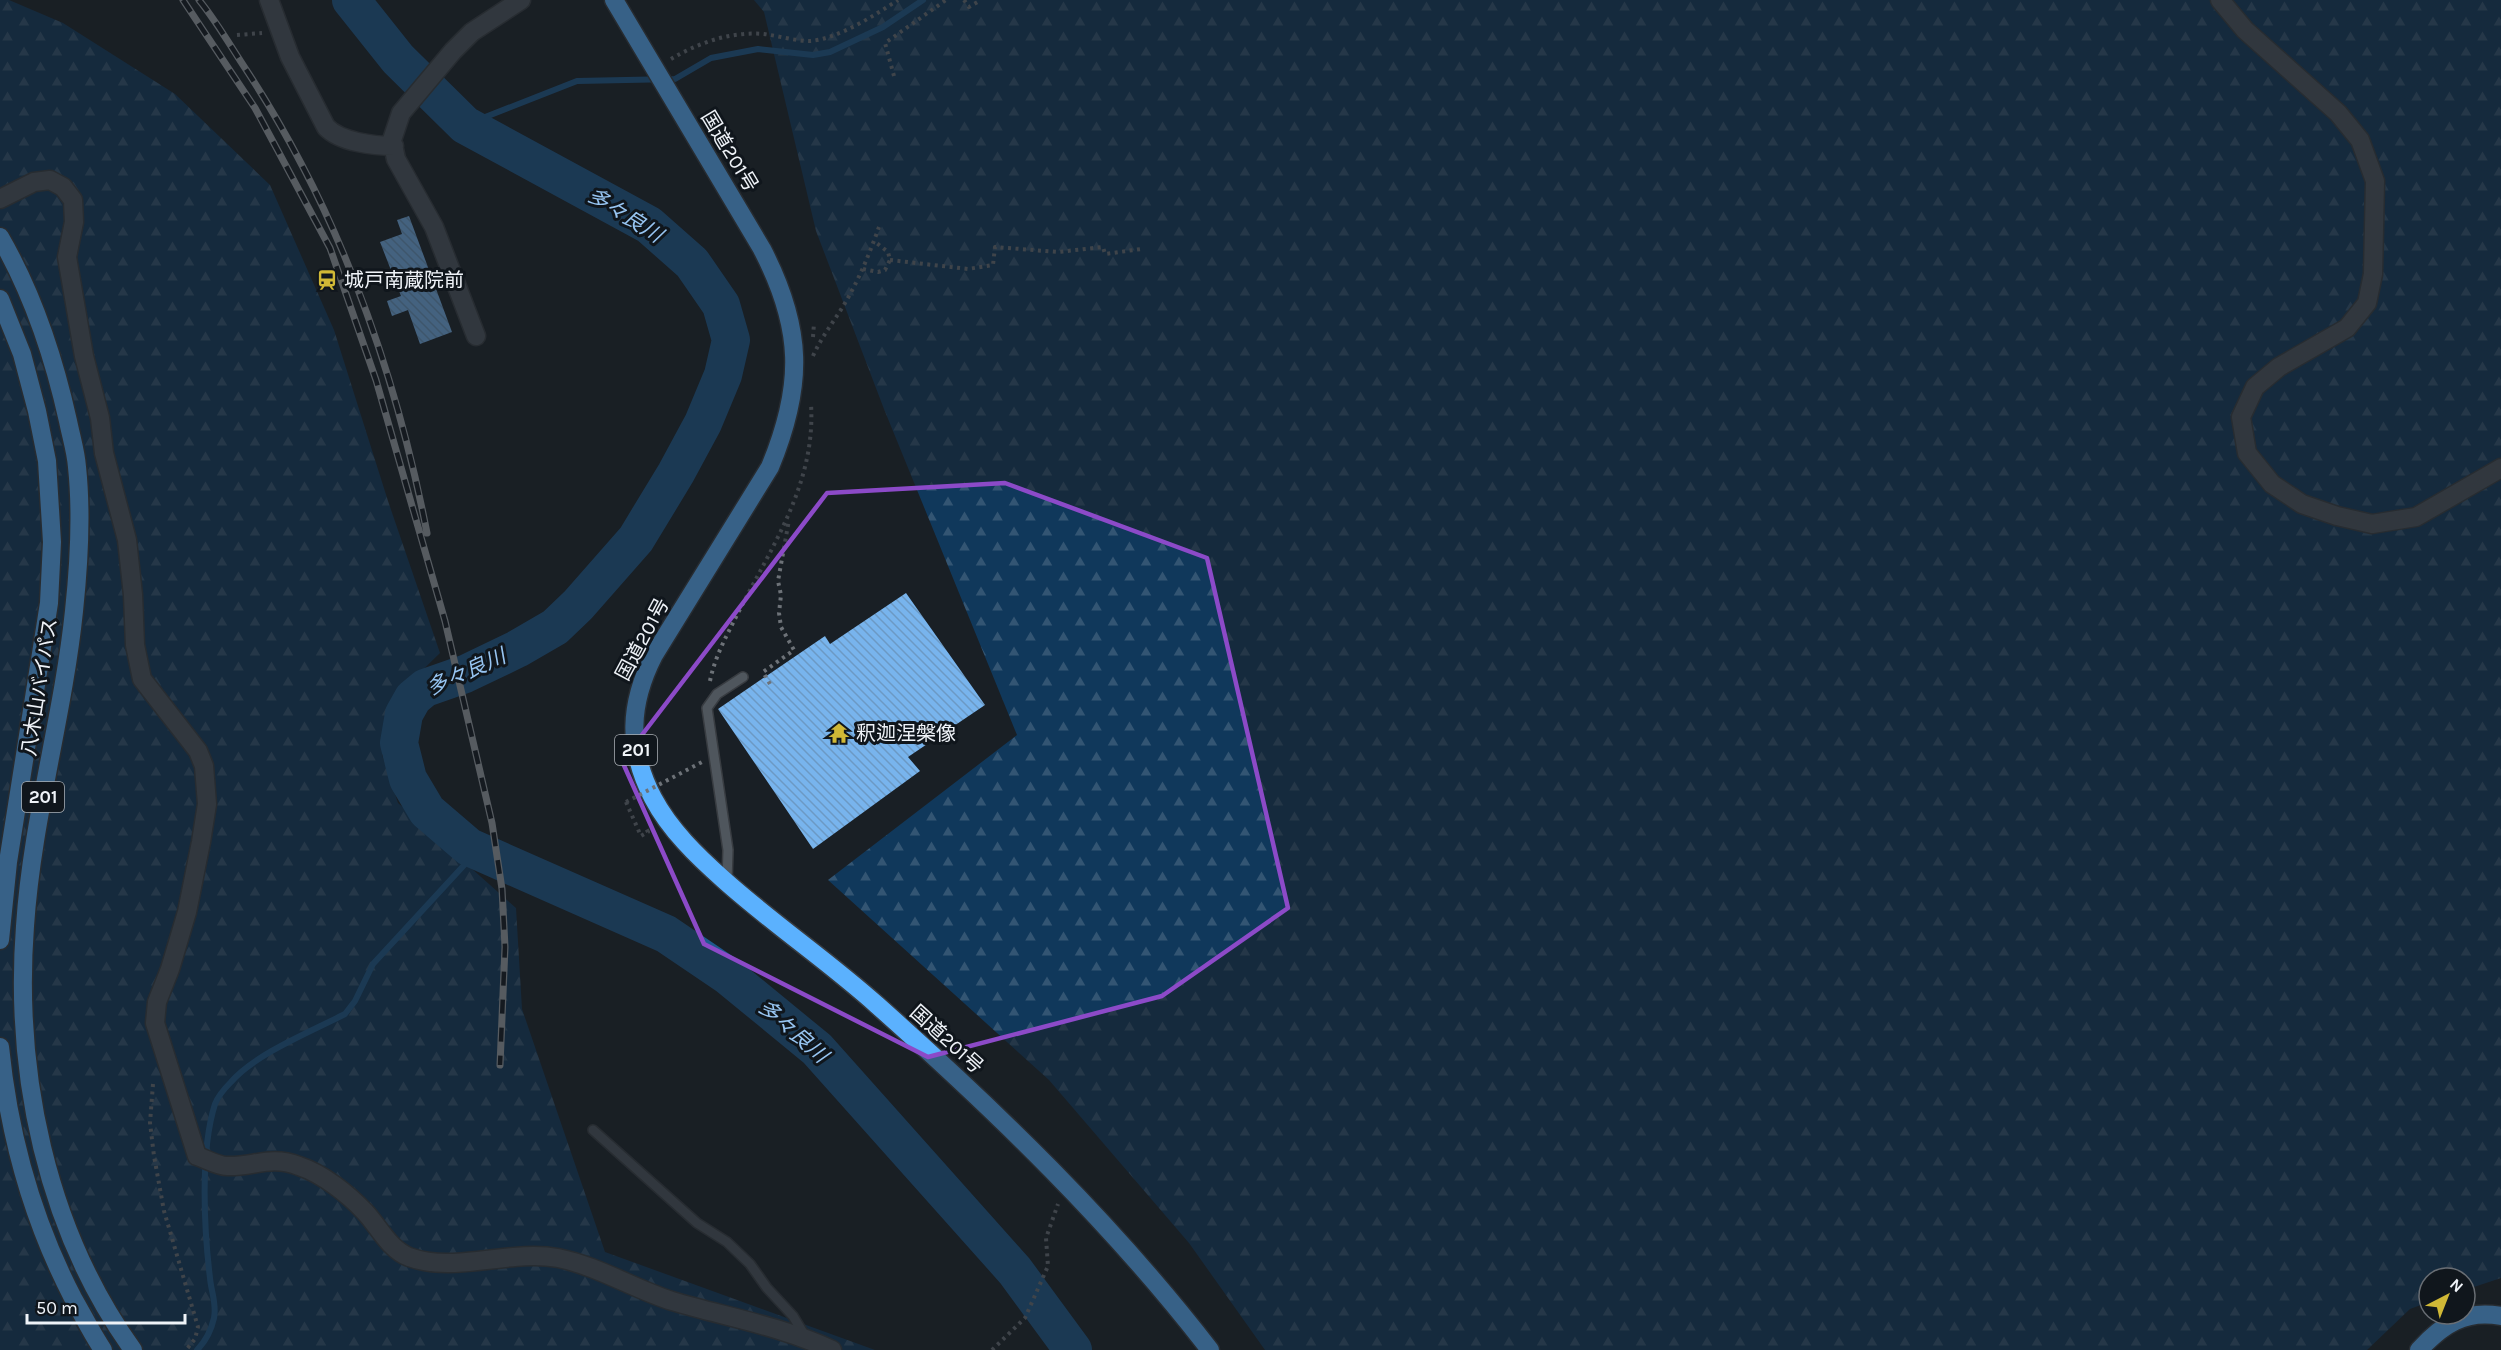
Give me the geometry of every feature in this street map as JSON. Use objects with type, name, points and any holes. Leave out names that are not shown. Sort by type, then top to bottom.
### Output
[{"type":"highway","name":"国道201号","points":[[614,0],[740,211],[778,281],[789,311],[795,372],[791,404],[782,438],[770,467],[654,655],[644,675],[635,709],[634,741],[639,764],[653,797],[684,841],[727,882],[874,1003],[977,1096],[1067,1186],[1137,1263],[1210,1350]]},
{"type":"highway","name":"八木山バイパス","points":[[0,237],[13,260],[46,340],[63,400],[77,466],[79,542],[74,612],[30,871],[25,925],[22,999],[30,1081],[48,1173],[60,1208],[97,1289],[133,1350]]},
{"type":"highway","name":"八木山バイパス","points":[[0,299],[22,354],[37,411],[47,461],[52,542],[49,603],[8,862],[0,940]]},
{"type":"highway","points":[[0,1047],[4,1087],[13,1133],[23,1176],[36,1216],[55,1264],[103,1350]]},
{"type":"highway","points":[[2419,1350],[2449,1323],[2466,1317],[2489,1314],[2501,1316]]},
{"type":"street","points":[[269,0],[290,57],[326,127],[332,133],[378,146],[394,146]]},
{"type":"street","points":[[476,336],[434,227],[396,159],[392,140],[400,113],[453,51],[472,32],[521,0]]},
{"type":"street","points":[[2220,0],[2245,30],[2338,113],[2360,140],[2375,181],[2373,274],[2367,303],[2348,328],[2279,367],[2255,387],[2241,417],[2247,453],[2272,484],[2302,504],[2337,516],[2372,524],[2416,517],[2501,468]]},
{"type":"street","points":[[2,198],[34,182],[50,180],[63,187],[73,200],[74,222],[67,257],[84,356],[127,540],[134,595],[135,645],[142,679],[198,751],[204,766],[207,804],[201,842],[187,912],[170,969],[157,1002],[155,1023],[197,1156],[227,1166],[271,1160],[299,1166],[333,1184],[365,1212],[386,1239],[408,1257],[445,1263],[514,1256],[557,1258],[608,1274],[670,1300],[806,1338],[832,1350]]},
{"type":"lane","points":[[727,882],[728,850],[707,708],[717,694],[743,676]]},
{"type":"lane","points":[[593,1130],[697,1223],[728,1242],[750,1264],[767,1288],[793,1316],[806,1338]]},
{"type":"path","points":[[654,68],[694,45],[710,40],[762,34],[809,41],[823,38],[849,27],[898,0]]},
{"type":"path","points":[[894,76],[885,44],[946,0]]},
{"type":"path","points":[[964,0],[969,7],[981,0]]},
{"type":"path","points":[[863,269],[878,272],[885,270],[890,260],[888,252],[874,241]]},
{"type":"path","points":[[890,260],[968,268],[993,265],[995,247],[1058,252],[1103,247],[1105,254],[1141,249]]},
{"type":"path","points":[[770,684],[763,672],[794,650],[781,627],[779,613],[781,595],[778,581],[789,516]]},
{"type":"path","points":[[641,817],[648,832],[641,836],[626,802],[702,762]]},
{"type":"path","points":[[152,1074],[150,1123],[153,1156],[164,1211],[198,1327],[195,1339],[186,1350]]},
{"type":"path","points":[[992,1350],[1025,1318],[1048,1266],[1046,1238],[1067,1186]]},
{"type":"highlighted area","points":[[1005,483],[1207,558],[1288,908],[1162,996],[928,1057],[704,944],[622,761],[827,493]]},
{"type":"green space","points":[[0,0],[9,0],[63,23],[175,94],[270,185],[334,330],[388,501],[440,653],[396,696],[382,755],[398,803],[516,908],[522,1009],[605,1252],[875,1350],[0,1350]]},
{"type":"green space","points":[[754,0],[2501,0],[2501,1278],[2477,1286],[2477,1266],[2417,1266],[2417,1306],[2410,1309],[2367,1350],[1265,1350],[1189,1243],[1049,1080],[828,880],[1017,735],[884,409],[816,231],[764,12]]},
{"type":"building","points":[[409,216],[452,332],[420,344],[408,310],[392,316],[387,301],[401,296],[380,242],[402,234],[397,220]]},
{"type":"building","name":"釈迦涅槃像","points":[[906,593],[985,705],[908,757],[920,771],[813,849],[718,709],[825,636],[830,644]]},
{"type":"waterway","name":"多々良川","points":[[351,0],[398,59],[465,125],[649,225],[692,263],[721,305],[731,340],[723,375],[703,423],[676,473],[636,539],[578,605],[555,627],[517,649],[465,674],[425,688],[413,698],[404,714],[399,743],[408,779],[427,811],[469,847],[666,934],[728,976],[817,1049],[1015,1271],[1073,1350]]},
{"type":"waterway","points":[[465,125],[577,81],[675,79],[711,58],[758,49],[813,55],[830,52],[883,27],[923,0]]},
{"type":"waterway","points":[[197,1350],[210,1331],[215,1313],[208,1258],[205,1167],[210,1123],[218,1098],[224,1089],[254,1062],[345,1014],[355,1001],[373,964],[478,850]]},
{"type":"railway","points":[[183,0],[255,108],[330,248],[376,380],[445,621],[492,823],[502,889],[505,947],[500,1065]]},
{"type":"railway","points":[[199,0],[224,35],[280,125],[336,236],[360,293],[380,352],[414,472],[427,533]]},
{"type":"place","name":"城戸南蔵院前","points":[[327,280]]},
{"type":"place","name":"釈迦涅槃像","points":[[839,733]]}]
